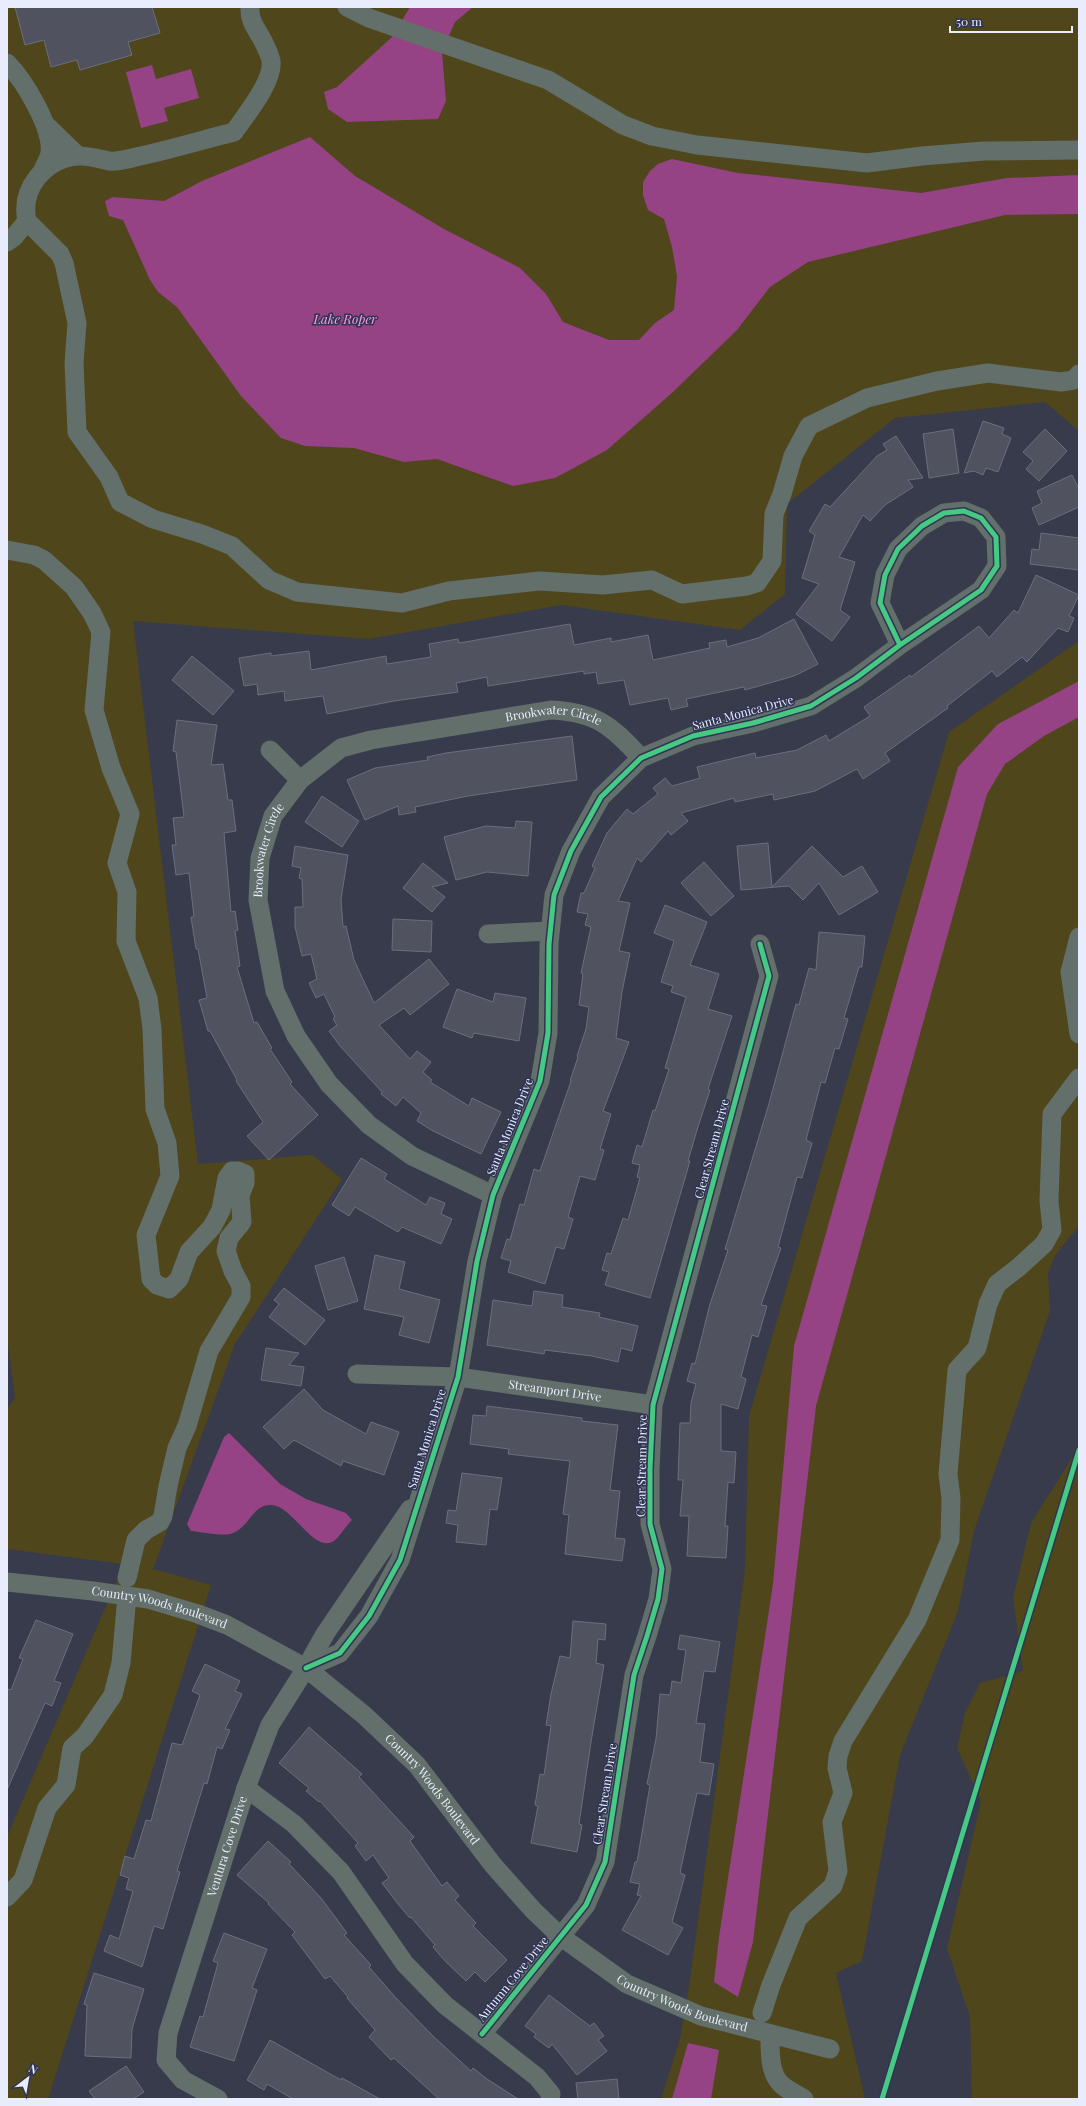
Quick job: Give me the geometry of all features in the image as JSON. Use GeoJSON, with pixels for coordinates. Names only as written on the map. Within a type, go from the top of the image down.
{"type":"FeatureCollection","features":[{"type":"Feature","properties":{"kind":"street"},"geometry":{"type":"LineString","coordinates":[[250,7],[250,15],[254,27],[262,40],[271,62],[269,74],[260,94],[234,132],[136,158],[111,161],[78,156],[69,158],[44,170],[32,183],[26,199],[24,210],[26,221],[60,254],[64,263],[77,323],[74,364],[77,432],[109,477],[120,502],[153,520],[202,534],[232,546],[269,580],[297,592],[402,603],[449,591],[539,581],[603,585],[652,580],[682,594],[747,586],[757,583],[772,561],[774,514],[782,494],[793,456],[809,426],[867,398],[937,381],[988,373],[1061,382],[1074,380],[1079,374]]}},
{"type":"Feature","properties":{"kind":"street"},"geometry":{"type":"LineString","coordinates":[[347,7],[369,18],[385,22],[548,80],[623,125],[652,136],[697,145],[867,163],[922,156],[984,151],[1079,150]]}},
{"type":"Feature","properties":{"kind":"street"},"geometry":{"type":"LineString","coordinates":[[7,63],[19,75],[46,125],[78,156]]}},
{"type":"Feature","properties":{"kind":"street"},"geometry":{"type":"LineString","coordinates":[[44,170],[50,152],[46,125]]}},
{"type":"Feature","properties":{"kind":"street"},"geometry":{"type":"LineString","coordinates":[[7,242],[14,237],[26,221]]}},
{"type":"Feature","properties":{"kind":"street","name":"Santa Monica Drive"},"geometry":{"type":"LineString","coordinates":[[306,1668],[340,1653],[369,1616],[400,1560],[458,1377],[477,1261],[493,1195],[540,1081],[548,1033],[550,931],[554,895],[571,851],[601,798],[642,758],[693,736],[753,723],[811,706],[856,678],[900,645],[981,590],[997,566],[996,537],[981,518],[964,511],[944,513],[922,526],[898,549],[885,575],[880,603],[900,645]]}},
{"type":"Feature","properties":{"kind":"street"},"geometry":{"type":"LineString","coordinates":[[7,550],[34,555],[44,560],[74,587],[92,613],[101,632],[94,710],[111,768],[130,814],[117,864],[127,892],[126,941],[148,998],[152,1029],[155,1109],[166,1143],[170,1176],[146,1235],[151,1279],[157,1285],[169,1289],[179,1279],[189,1252],[212,1226],[221,1210],[228,1178],[232,1171],[238,1171],[245,1174],[246,1178],[240,1195],[242,1222],[229,1238],[226,1251],[233,1271],[242,1286],[241,1297],[209,1350],[187,1426],[177,1448],[163,1516],[160,1522],[146,1530],[136,1540],[127,1587],[121,1663],[112,1695],[85,1736],[72,1748],[66,1785],[47,1808],[23,1880],[7,1897]]}},
{"type":"Feature","properties":{"kind":"street","name":"Brookwater Circle"},"geometry":{"type":"LineString","coordinates":[[493,1195],[412,1156],[368,1125],[329,1084],[296,1036],[275,990],[258,900],[260,858],[273,816],[300,780],[341,748],[371,740],[551,710],[572,711],[598,720],[617,731],[642,758]]}},
{"type":"Feature","properties":{"kind":"street"},"geometry":{"type":"LineString","coordinates":[[270,750],[300,780]]}},
{"type":"Feature","properties":{"kind":"street"},"geometry":{"type":"LineString","coordinates":[[488,934],[550,931]]}},
{"type":"Feature","properties":{"kind":"street"},"geometry":{"type":"LineString","coordinates":[[1079,937],[1070,972],[1079,1034]]}},
{"type":"Feature","properties":{"kind":"street","name":"Clear Stream Drive"},"geometry":{"type":"LineString","coordinates":[[560,1936],[586,1905],[605,1862],[634,1675],[658,1599],[662,1569],[650,1524],[650,1469],[653,1405],[770,976],[760,944]]}},
{"type":"Feature","properties":{"kind":"street"},"geometry":{"type":"LineString","coordinates":[[762,2013],[771,1985],[798,1918],[833,1886],[838,1871],[832,1822],[844,1794],[837,1768],[838,1756],[842,1741],[917,1620],[950,1540],[951,1498],[948,1474],[957,1370],[977,1348],[988,1304],[997,1284],[1019,1267],[1044,1244],[1052,1230],[1049,1201],[1052,1114],[1079,1078]]}},
{"type":"Feature","properties":{"kind":"street","name":"Streamport Drive"},"geometry":{"type":"LineString","coordinates":[[357,1374],[458,1377],[653,1405]]}},
{"type":"Feature","properties":{"kind":"street","name":"Santa Monica Drive"},"geometry":{"type":"LineString","coordinates":[[306,1668],[325,1634],[421,1493]]}},
{"type":"Feature","properties":{"kind":"street","name":"Country Woods Boulevard"},"geometry":{"type":"LineString","coordinates":[[8,1586],[127,1587],[155,1601],[227,1625],[306,1668],[364,1715],[417,1765],[493,1865],[532,1910],[560,1936],[627,1984],[701,2016],[830,2049]]}},
{"type":"Feature","properties":{"kind":"street","name":"Ventura Cove Drive"},"geometry":{"type":"LineString","coordinates":[[218,2099],[183,2080],[166,2060],[168,2033],[246,1788],[270,1725],[306,1668]]}},
{"type":"Feature","properties":{"kind":"street","name":"Autumn Cove Drive"},"geometry":{"type":"LineString","coordinates":[[246,1788],[294,1824],[341,1872],[405,1964],[445,2005],[537,2077],[550,2094],[550,2099]]}},
{"type":"Feature","properties":{"kind":"street","name":"Autumn Cove Drive"},"geometry":{"type":"LineString","coordinates":[[482,2034],[560,1936]]}},
{"type":"Feature","properties":{"kind":"street"},"geometry":{"type":"LineString","coordinates":[[770,2034],[770,2052],[776,2077],[780,2084],[804,2099]]}},
{"type":"Feature","properties":{"kind":"shaded area"},"geometry":{"type":"Polygon","coordinates":[[[7,7],[1079,7],[1079,431],[1045,402],[895,418],[787,504],[785,594],[740,630],[561,605],[369,639],[133,621],[198,1164],[312,1155],[342,1179],[235,1344],[153,1569],[211,1585],[48,2099],[7,2099],[7,1837],[124,1564],[7,1549],[7,1410],[15,1397],[7,1338],[7,7]]]}},
{"type":"Feature","properties":{"kind":"shaded area"},"geometry":{"type":"Polygon","coordinates":[[[1079,641],[1079,1226],[1056,1254],[1048,1272],[1050,1311],[974,1531],[958,1611],[900,1755],[862,1961],[836,1973],[865,2099],[661,2099],[680,2039],[690,1980],[745,1569],[749,1416],[949,732],[1079,641]]]}},
{"type":"Feature","properties":{"kind":"shaded area"},"geometry":{"type":"Polygon","coordinates":[[[1079,1443],[1079,2099],[972,2099],[970,2017],[947,1948],[981,1801],[957,1748],[965,1713],[980,1683],[1023,1671],[1013,1598],[1031,1523],[1077,1450],[1079,1443]]]}},
{"type":"Feature","properties":{"kind":"water"},"geometry":{"type":"Polygon","coordinates":[[[410,7],[473,7],[455,22],[442,52],[446,101],[438,119],[347,122],[328,109],[324,92],[337,87],[391,38],[410,7]]]}},
{"type":"Feature","properties":{"kind":"water"},"geometry":{"type":"Polygon","coordinates":[[[152,65],[156,79],[191,69],[199,98],[164,108],[168,121],[141,128],[126,72],[152,65]]]}},
{"type":"Feature","properties":{"kind":"water","name":"Lake Roper"},"geometry":{"type":"Polygon","coordinates":[[[310,137],[355,176],[444,229],[520,268],[546,294],[563,322],[609,340],[639,340],[655,323],[674,310],[677,276],[672,247],[664,219],[648,210],[643,195],[643,182],[650,171],[658,164],[672,159],[738,173],[921,193],[1007,178],[1079,175],[1079,214],[1005,215],[808,262],[770,287],[737,330],[673,392],[607,450],[555,478],[513,486],[437,459],[404,462],[354,448],[305,446],[281,438],[241,396],[177,307],[158,292],[150,280],[123,220],[109,216],[105,201],[113,197],[164,201],[202,181],[310,137]]]}},
{"type":"Feature","properties":{"kind":"water"},"geometry":{"type":"Polygon","coordinates":[[[1079,681],[1079,717],[1044,736],[1005,764],[987,794],[816,1406],[753,1942],[738,1997],[714,1982],[719,1937],[773,1584],[794,1346],[958,767],[998,724],[1079,681]]]}},
{"type":"Feature","properties":{"kind":"water"},"geometry":{"type":"Polygon","coordinates":[[[229,1433],[280,1484],[306,1499],[346,1513],[352,1520],[334,1541],[326,1543],[318,1541],[287,1512],[279,1507],[271,1505],[259,1509],[243,1526],[233,1533],[219,1534],[191,1531],[187,1524],[224,1437],[229,1433]]]}},
{"type":"Feature","properties":{"kind":"water"},"geometry":{"type":"Polygon","coordinates":[[[688,2043],[719,2050],[711,2099],[672,2099],[688,2043]]]}},
{"type":"Feature","properties":{"kind":"building"},"geometry":{"type":"Polygon","coordinates":[[[15,7],[152,7],[160,33],[128,42],[132,55],[80,70],[77,60],[51,67],[44,40],[25,45],[15,7]]]}},
{"type":"Feature","properties":{"kind":"building"},"geometry":{"type":"Polygon","coordinates":[[[983,421],[1004,428],[1002,434],[1011,438],[998,472],[986,468],[983,475],[974,471],[964,473],[983,421]]]}},
{"type":"Feature","properties":{"kind":"building"},"geometry":{"type":"Polygon","coordinates":[[[953,429],[959,473],[929,478],[923,434],[953,429]]]}},
{"type":"Feature","properties":{"kind":"building"},"geometry":{"type":"Polygon","coordinates":[[[1045,429],[1067,451],[1039,481],[1026,469],[1033,461],[1023,452],[1045,429]]]}},
{"type":"Feature","properties":{"kind":"building"},"geometry":{"type":"Polygon","coordinates":[[[896,436],[923,478],[908,480],[913,487],[885,505],[870,521],[863,515],[839,557],[855,562],[840,610],[850,617],[832,641],[796,614],[819,584],[802,578],[815,535],[809,531],[825,504],[830,507],[877,456],[887,450],[883,444],[896,436]]]}},
{"type":"Feature","properties":{"kind":"building"},"geometry":{"type":"Polygon","coordinates":[[[1072,475],[1079,489],[1079,507],[1039,525],[1032,508],[1042,503],[1037,491],[1072,475]]]}},
{"type":"Feature","properties":{"kind":"building"},"geometry":{"type":"Polygon","coordinates":[[[1041,533],[1079,538],[1079,570],[1030,564],[1032,549],[1039,550],[1041,533]]]}},
{"type":"Feature","properties":{"kind":"building"},"geometry":{"type":"Polygon","coordinates":[[[1036,575],[1079,595],[1069,616],[1074,618],[1068,632],[1058,628],[1027,662],[1022,657],[997,677],[992,671],[947,706],[948,708],[885,753],[890,761],[863,779],[857,769],[815,791],[774,800],[773,794],[735,802],[734,798],[681,813],[688,821],[671,835],[668,831],[641,862],[637,858],[618,901],[630,903],[619,951],[630,953],[622,992],[616,1038],[629,1042],[603,1111],[611,1114],[600,1149],[604,1150],[595,1180],[580,1176],[568,1217],[573,1219],[564,1249],[556,1247],[545,1284],[508,1272],[511,1261],[501,1258],[507,1239],[510,1240],[520,1204],[524,1205],[534,1169],[540,1171],[571,1081],[586,1029],[589,1007],[579,1005],[583,974],[581,973],[591,927],[585,925],[588,914],[577,912],[581,893],[584,893],[595,868],[592,866],[607,833],[627,809],[633,814],[658,794],[653,788],[665,778],[672,786],[700,778],[697,767],[755,753],[756,758],[797,750],[826,735],[829,741],[870,716],[864,707],[910,675],[911,677],[979,626],[989,638],[1014,610],[1018,613],[1036,575]]]}},
{"type":"Feature","properties":{"kind":"building"},"geometry":{"type":"Polygon","coordinates":[[[794,619],[818,664],[794,676],[745,690],[744,687],[686,699],[688,706],[671,710],[668,698],[630,705],[624,680],[598,684],[596,672],[584,674],[584,671],[488,686],[487,677],[456,683],[458,692],[394,701],[327,714],[323,696],[285,701],[284,691],[258,695],[257,684],[244,686],[239,658],[271,653],[271,656],[309,651],[311,670],[386,656],[387,664],[431,657],[429,644],[458,639],[459,643],[570,624],[574,645],[611,638],[611,642],[648,635],[653,660],[710,648],[709,643],[726,640],[727,647],[758,638],[794,619]]]}},
{"type":"Feature","properties":{"kind":"building"},"geometry":{"type":"Polygon","coordinates":[[[192,656],[234,691],[213,715],[172,680],[192,656]]]}},
{"type":"Feature","properties":{"kind":"building"},"geometry":{"type":"Polygon","coordinates":[[[177,720],[217,725],[211,765],[223,764],[228,800],[232,800],[236,831],[224,833],[231,912],[235,911],[238,930],[235,931],[240,966],[237,967],[254,1023],[257,1022],[272,1048],[270,1049],[292,1082],[290,1084],[318,1115],[269,1160],[247,1136],[263,1122],[236,1081],[237,1080],[210,1031],[208,1031],[199,1000],[207,998],[198,949],[196,949],[191,917],[194,917],[189,873],[176,875],[172,845],[176,845],[173,818],[184,817],[176,752],[173,751],[177,720]]]}},
{"type":"Feature","properties":{"kind":"building"},"geometry":{"type":"Polygon","coordinates":[[[572,736],[577,780],[468,796],[415,807],[416,812],[399,815],[398,806],[365,820],[347,780],[375,768],[428,760],[427,757],[446,753],[572,736]]]}},
{"type":"Feature","properties":{"kind":"building"},"geometry":{"type":"Polygon","coordinates":[[[322,796],[359,821],[342,847],[305,822],[322,796]]]}},
{"type":"Feature","properties":{"kind":"building"},"geometry":{"type":"Polygon","coordinates":[[[516,821],[532,822],[528,876],[487,872],[456,880],[444,837],[486,826],[515,828],[516,821]]]}},
{"type":"Feature","properties":{"kind":"building"},"geometry":{"type":"Polygon","coordinates":[[[768,843],[772,887],[812,846],[843,877],[862,866],[878,892],[839,915],[819,883],[803,900],[789,886],[741,890],[737,846],[768,843]]]}},
{"type":"Feature","properties":{"kind":"building"},"geometry":{"type":"Polygon","coordinates":[[[295,846],[348,855],[341,899],[343,927],[346,926],[354,960],[374,1003],[429,959],[449,984],[410,1015],[404,1008],[379,1025],[410,1059],[417,1051],[431,1062],[423,1072],[432,1080],[430,1082],[469,1106],[472,1098],[501,1112],[481,1154],[433,1131],[417,1121],[421,1113],[403,1097],[396,1106],[381,1094],[382,1092],[340,1046],[329,1031],[337,1025],[333,1019],[335,1017],[324,994],[316,998],[309,983],[317,979],[311,954],[302,956],[295,927],[295,907],[303,907],[302,879],[299,878],[301,868],[292,866],[295,846]]]}},
{"type":"Feature","properties":{"kind":"building"},"geometry":{"type":"Polygon","coordinates":[[[704,862],[734,896],[711,916],[681,883],[704,862]]]}},
{"type":"Feature","properties":{"kind":"building"},"geometry":{"type":"Polygon","coordinates":[[[423,863],[448,883],[432,887],[445,897],[432,912],[403,888],[423,863]]]}},
{"type":"Feature","properties":{"kind":"building"},"geometry":{"type":"Polygon","coordinates":[[[665,905],[707,922],[690,965],[719,974],[708,1009],[732,1016],[708,1089],[710,1090],[688,1161],[690,1161],[650,1298],[605,1285],[609,1272],[602,1270],[607,1253],[611,1254],[623,1218],[628,1220],[640,1178],[637,1177],[640,1165],[632,1163],[637,1145],[642,1147],[653,1110],[655,1111],[669,1069],[665,1068],[686,997],[671,992],[673,986],[661,982],[674,941],[654,933],[665,905]]]}},
{"type":"Feature","properties":{"kind":"building"},"geometry":{"type":"Polygon","coordinates":[[[393,919],[432,921],[431,952],[392,950],[393,919]]]}},
{"type":"Feature","properties":{"kind":"building"},"geometry":{"type":"Polygon","coordinates":[[[819,932],[865,936],[862,967],[859,967],[844,1018],[848,1019],[839,1049],[835,1048],[825,1083],[821,1082],[806,1140],[812,1143],[802,1178],[797,1177],[778,1247],[781,1248],[761,1305],[767,1306],[758,1337],[752,1335],[741,1377],[746,1379],[738,1409],[721,1404],[721,1451],[736,1452],[734,1483],[728,1482],[725,1526],[728,1526],[726,1558],[687,1556],[689,1516],[680,1516],[683,1480],[678,1480],[680,1423],[690,1423],[691,1403],[696,1384],[687,1381],[692,1363],[695,1364],[710,1304],[728,1250],[725,1249],[768,1107],[796,1004],[799,1005],[809,968],[816,970],[819,932]]]}},
{"type":"Feature","properties":{"kind":"building"},"geometry":{"type":"Polygon","coordinates":[[[457,989],[493,1002],[495,993],[526,998],[519,1041],[474,1033],[472,1038],[443,1027],[457,989]]]}},
{"type":"Feature","properties":{"kind":"building"},"geometry":{"type":"Polygon","coordinates":[[[361,1158],[387,1174],[384,1179],[426,1205],[430,1197],[445,1203],[441,1214],[452,1219],[441,1244],[402,1227],[398,1232],[355,1207],[349,1216],[332,1205],[361,1158]]]}},
{"type":"Feature","properties":{"kind":"building"},"geometry":{"type":"Polygon","coordinates":[[[375,1255],[405,1262],[399,1289],[440,1300],[429,1343],[399,1335],[404,1317],[364,1309],[375,1255]]]}},
{"type":"Feature","properties":{"kind":"building"},"geometry":{"type":"Polygon","coordinates":[[[344,1257],[358,1301],[328,1310],[315,1266],[344,1257]]]}},
{"type":"Feature","properties":{"kind":"building"},"geometry":{"type":"Polygon","coordinates":[[[284,1288],[325,1320],[305,1345],[269,1317],[279,1304],[274,1300],[284,1288]]]}},
{"type":"Feature","properties":{"kind":"building"},"geometry":{"type":"Polygon","coordinates":[[[534,1291],[563,1295],[562,1307],[600,1313],[599,1317],[638,1326],[632,1351],[621,1348],[618,1362],[592,1356],[545,1350],[544,1354],[487,1345],[493,1300],[532,1306],[534,1291]]]}},
{"type":"Feature","properties":{"kind":"building"},"geometry":{"type":"Polygon","coordinates":[[[266,1348],[299,1353],[289,1365],[304,1367],[301,1386],[261,1380],[266,1348]]]}},
{"type":"Feature","properties":{"kind":"building"},"geometry":{"type":"Polygon","coordinates":[[[304,1389],[323,1410],[366,1434],[371,1422],[399,1432],[384,1475],[343,1461],[341,1466],[294,1440],[284,1449],[263,1427],[304,1389]]]}},
{"type":"Feature","properties":{"kind":"building"},"geometry":{"type":"Polygon","coordinates":[[[487,1406],[582,1418],[582,1421],[618,1425],[610,1490],[620,1491],[615,1538],[625,1539],[622,1561],[565,1554],[569,1515],[563,1514],[570,1461],[508,1454],[509,1449],[470,1444],[473,1415],[486,1416],[487,1406]]]}},
{"type":"Feature","properties":{"kind":"building"},"geometry":{"type":"Polygon","coordinates":[[[462,1473],[502,1478],[497,1510],[490,1509],[486,1545],[456,1542],[458,1525],[446,1523],[448,1510],[456,1511],[462,1473]]]}},
{"type":"Feature","properties":{"kind":"building"},"geometry":{"type":"Polygon","coordinates":[[[36,1620],[73,1634],[54,1681],[61,1683],[52,1706],[45,1703],[7,1790],[7,1689],[11,1690],[23,1659],[19,1658],[36,1620]]]}},
{"type":"Feature","properties":{"kind":"building"},"geometry":{"type":"Polygon","coordinates":[[[573,1621],[606,1624],[605,1640],[598,1639],[596,1663],[604,1665],[579,1824],[582,1825],[577,1852],[531,1843],[538,1806],[535,1805],[540,1774],[544,1775],[551,1726],[546,1725],[551,1694],[560,1656],[570,1658],[573,1621]]]}},
{"type":"Feature","properties":{"kind":"building"},"geometry":{"type":"Polygon","coordinates":[[[680,1635],[720,1642],[715,1672],[704,1671],[696,1723],[705,1724],[700,1762],[714,1764],[709,1795],[697,1793],[680,1873],[685,1875],[672,1922],[683,1928],[668,1955],[622,1930],[641,1896],[637,1895],[640,1884],[630,1882],[635,1862],[637,1862],[650,1785],[647,1784],[656,1739],[660,1694],[670,1695],[672,1681],[681,1683],[686,1650],[678,1649],[680,1635]]]}},
{"type":"Feature","properties":{"kind":"building"},"geometry":{"type":"Polygon","coordinates":[[[205,1664],[240,1681],[235,1691],[242,1694],[225,1729],[230,1730],[222,1749],[217,1747],[207,1784],[204,1783],[177,1871],[180,1872],[163,1929],[154,1926],[142,1967],[104,1951],[110,1935],[119,1939],[133,1891],[126,1889],[129,1878],[120,1875],[125,1856],[134,1859],[146,1820],[151,1821],[172,1743],[182,1745],[200,1695],[192,1691],[205,1664]]]}},
{"type":"Feature","properties":{"kind":"building"},"geometry":{"type":"Polygon","coordinates":[[[309,1727],[362,1774],[359,1777],[414,1837],[410,1841],[442,1886],[447,1882],[459,1896],[455,1900],[476,1923],[473,1926],[507,1960],[485,1982],[475,1972],[466,1981],[445,1961],[433,1947],[435,1945],[398,1904],[382,1883],[389,1878],[373,1855],[366,1861],[355,1846],[358,1843],[320,1801],[319,1802],[306,1791],[309,1788],[279,1763],[309,1727]]]}},
{"type":"Feature","properties":{"kind":"building"},"geometry":{"type":"Polygon","coordinates":[[[268,1841],[291,1862],[289,1864],[321,1898],[347,1933],[344,1935],[371,1965],[369,1967],[396,1998],[433,2036],[471,2071],[473,2068],[518,2099],[439,2099],[394,2058],[391,2060],[369,2037],[375,2030],[330,1976],[325,1979],[292,1935],[295,1932],[268,1904],[269,1903],[237,1875],[268,1841]]]}},
{"type":"Feature","properties":{"kind":"building"},"geometry":{"type":"Polygon","coordinates":[[[224,1933],[267,1949],[252,1988],[257,1990],[234,2061],[190,2047],[200,2016],[203,2017],[218,1963],[213,1961],[224,1933]]]}},
{"type":"Feature","properties":{"kind":"building"},"geometry":{"type":"Polygon","coordinates":[[[94,1973],[144,1989],[132,2029],[131,2058],[85,2056],[87,2005],[84,2004],[94,1973]]]}},
{"type":"Feature","properties":{"kind":"building"},"geometry":{"type":"Polygon","coordinates":[[[549,1995],[590,2026],[594,2023],[604,2036],[598,2040],[607,2051],[577,2075],[552,2044],[549,2048],[534,2037],[536,2034],[525,2026],[549,1995]]]}},
{"type":"Feature","properties":{"kind":"building"},"geometry":{"type":"Polygon","coordinates":[[[270,2040],[341,2080],[342,2078],[380,2099],[293,2099],[267,2084],[264,2090],[247,2080],[270,2040]]]}},
{"type":"Feature","properties":{"kind":"building"},"geometry":{"type":"Polygon","coordinates":[[[126,2066],[144,2092],[133,2099],[95,2099],[89,2091],[126,2066]]]}},
{"type":"Feature","properties":{"kind":"building"},"geometry":{"type":"Polygon","coordinates":[[[617,2079],[619,2099],[578,2099],[576,2083],[617,2079]]]}},
{"type":"Feature","properties":{"kind":"cycle path"},"geometry":{"type":"LineString","coordinates":[[306,1668],[340,1653],[369,1616],[400,1560],[458,1377],[477,1261],[493,1195],[540,1081],[548,1033],[549,944],[554,895],[571,851],[601,797],[641,758],[693,736],[753,723],[811,706],[856,678],[900,645],[981,590],[997,566],[996,537],[981,518],[964,511],[944,513],[922,526],[898,549],[885,575],[880,603],[900,645]]}},
{"type":"Feature","properties":{"kind":"cycle path"},"geometry":{"type":"LineString","coordinates":[[482,2034],[586,1905],[605,1862],[634,1675],[658,1599],[662,1569],[650,1524],[650,1469],[653,1405],[769,976],[760,944]]}},
{"type":"Feature","properties":{"kind":"cycle path"},"geometry":{"type":"LineString","coordinates":[[882,2099],[1079,1450]]}}]}
